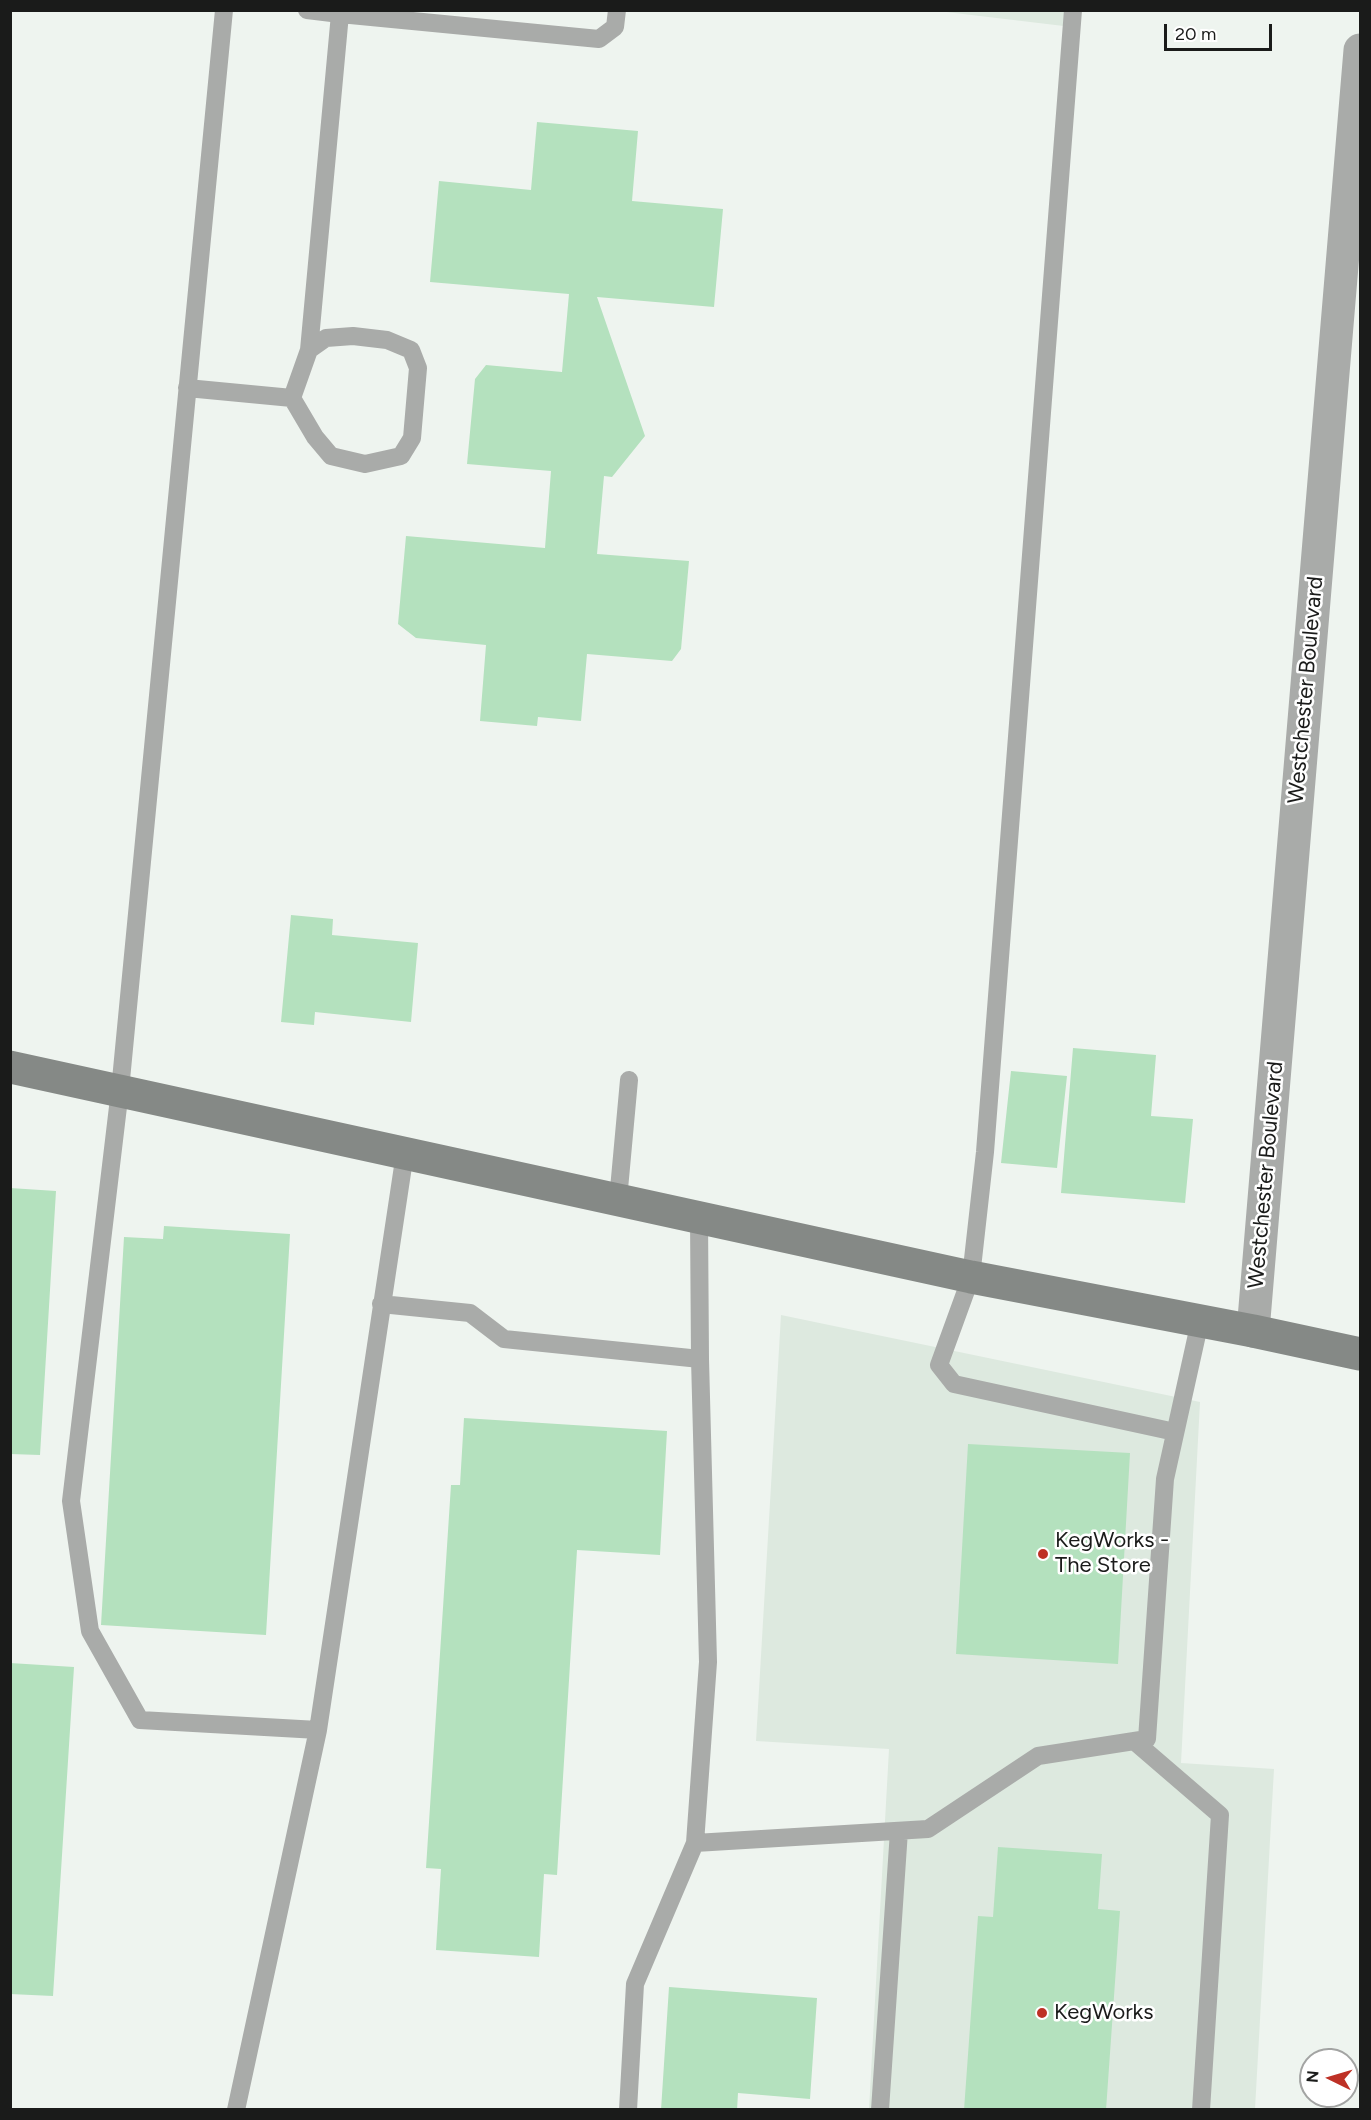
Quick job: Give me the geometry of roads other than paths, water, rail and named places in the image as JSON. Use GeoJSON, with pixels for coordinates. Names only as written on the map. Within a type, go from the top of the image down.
{"type":"FeatureCollection","features":[{"type":"Feature","properties":{"kind":"main road"},"geometry":{"type":"LineString","coordinates":[[10,1067],[971,1277],[1360,1354]]}},
{"type":"Feature","properties":{"kind":"street","name":"Westchester Boulevard"},"geometry":{"type":"LineString","coordinates":[[1253,1331],[1360,50]]}},
{"type":"Feature","properties":{"kind":"lane"},"geometry":{"type":"LineString","coordinates":[[224,10],[120,1090],[71,1501],[90,1631],[140,1720],[318,1730]]}},
{"type":"Feature","properties":{"kind":"lane"},"geometry":{"type":"LineString","coordinates":[[307,10],[599,39],[615,27],[616,10]]}},
{"type":"Feature","properties":{"kind":"lane"},"geometry":{"type":"LineString","coordinates":[[1073,10],[987,1128],[971,1277],[939,1365],[954,1384],[1175,1432]]}},
{"type":"Feature","properties":{"kind":"lane"},"geometry":{"type":"LineString","coordinates":[[292,398],[309,350],[340,14]]}},
{"type":"Feature","properties":{"kind":"lane"},"geometry":{"type":"LineString","coordinates":[[292,398],[315,437],[331,456],[365,464],[401,456],[412,438],[418,368],[411,350],[387,340],[353,336],[326,338],[309,350]]}},
{"type":"Feature","properties":{"kind":"lane"},"geometry":{"type":"LineString","coordinates":[[187,388],[292,398]]}},
{"type":"Feature","properties":{"kind":"lane"},"geometry":{"type":"LineString","coordinates":[[618,1200],[629,1080]]}},
{"type":"Feature","properties":{"kind":"lane"},"geometry":{"type":"LineString","coordinates":[[236,2109],[318,1730],[405,1153]]}},
{"type":"Feature","properties":{"kind":"lane"},"geometry":{"type":"LineString","coordinates":[[628,2109],[635,1984],[695,1843],[708,1662],[700,1359],[699,1217]]}},
{"type":"Feature","properties":{"kind":"lane"},"geometry":{"type":"LineString","coordinates":[[381,1304],[470,1313],[504,1339],[700,1359]]}},
{"type":"Feature","properties":{"kind":"lane"},"geometry":{"type":"LineString","coordinates":[[695,1843],[928,1829],[1038,1756],[1147,1738],[1165,1479],[1200,1321]]}},
{"type":"Feature","properties":{"kind":"lane"},"geometry":{"type":"LineString","coordinates":[[1134,1741],[1220,1815],[1201,2109]]}},
{"type":"Feature","properties":{"kind":"lane"},"geometry":{"type":"LineString","coordinates":[[880,2109],[899,1831]]}},
{"type":"Feature","properties":{"kind":"place","name":"KegWorks - The Store"},"geometry":{"type":"Point","coordinates":[1043,1554]}},
{"type":"Feature","properties":{"kind":"place","name":"KegWorks"},"geometry":{"type":"Point","coordinates":[1042,2013]}}]}
